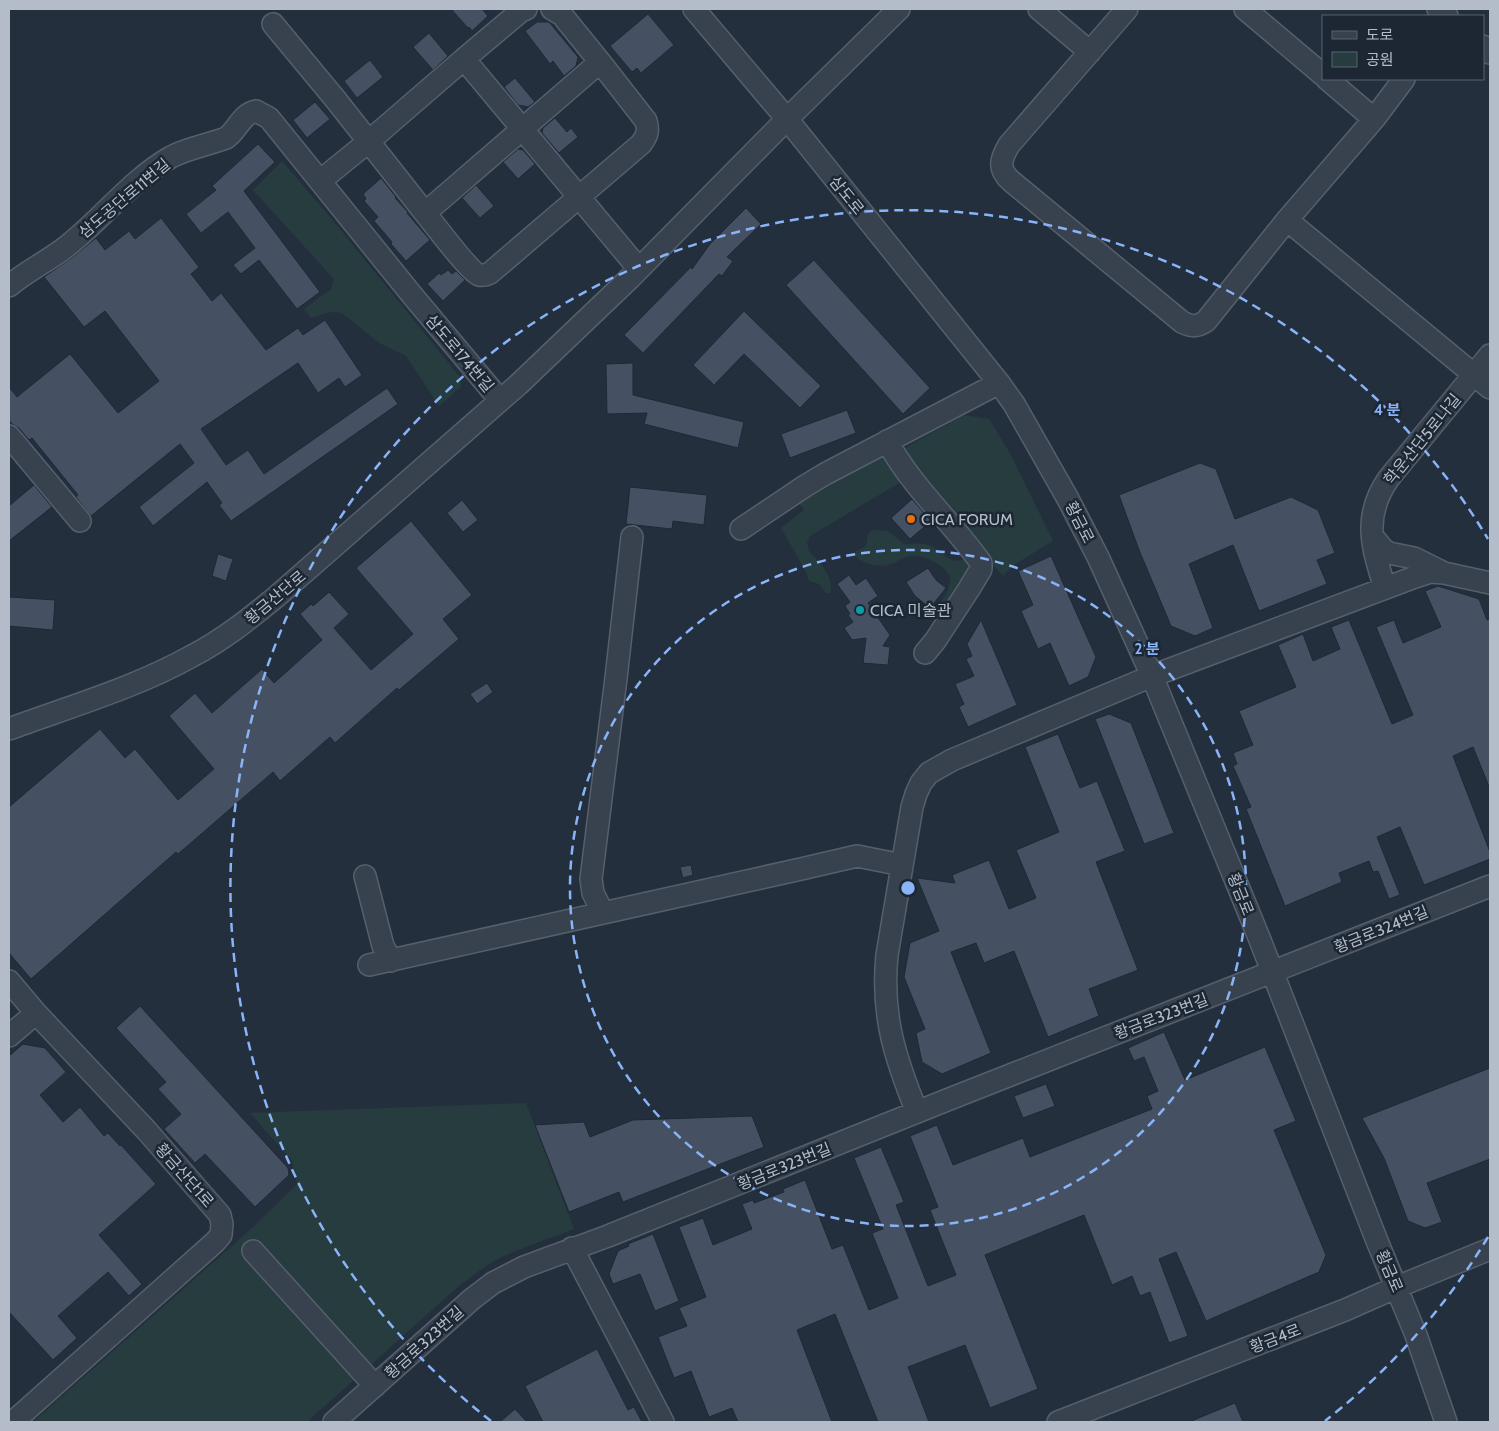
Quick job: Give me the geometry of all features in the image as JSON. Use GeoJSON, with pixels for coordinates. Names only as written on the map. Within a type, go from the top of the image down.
{"type":"FeatureCollection","features":[{"type":"Feature","properties":{"kind":"street"},"geometry":{"type":"LineString","coordinates":[[320,181],[521,11],[526,9]]}},
{"type":"Feature","properties":{"kind":"street"},"geometry":{"type":"LineString","coordinates":[[274,24],[474,272],[484,276],[490,274],[641,144],[648,133],[646,121],[562,15],[552,9]]}},
{"type":"Feature","properties":{"kind":"street"},"geometry":{"type":"LineString","coordinates":[[684,9],[708,27]]}},
{"type":"Feature","properties":{"kind":"street","name":"삼도로"},"geometry":{"type":"LineString","coordinates":[[694,9],[787,119],[999,383]]}},
{"type":"Feature","properties":{"kind":"street","name":"삼도로174번길"},"geometry":{"type":"LineString","coordinates":[[268,118],[500,400],[639,269],[899,9]]}},
{"type":"Feature","properties":{"kind":"street"},"geometry":{"type":"LineString","coordinates":[[1039,9],[1090,52]]}},
{"type":"Feature","properties":{"kind":"street"},"geometry":{"type":"LineString","coordinates":[[1127,9],[1009,146],[1004,154],[1001,167],[1004,174],[1011,181],[1182,322],[1191,326],[1199,326],[1206,321],[1287,220],[1374,119],[1403,80]]}},
{"type":"Feature","properties":{"kind":"street"},"geometry":{"type":"LineString","coordinates":[[1245,9],[1322,74]]}},
{"type":"Feature","properties":{"kind":"street"},"geometry":{"type":"LineString","coordinates":[[464,59],[639,269]]}},
{"type":"Feature","properties":{"kind":"street"},"geometry":{"type":"LineString","coordinates":[[425,213],[600,62]]}},
{"type":"Feature","properties":{"kind":"street"},"geometry":{"type":"LineString","coordinates":[[1328,80],[1374,119]]}},
{"type":"Feature","properties":{"kind":"street","name":"삼도공단로11번길"},"geometry":{"type":"LineString","coordinates":[[9,286],[66,247],[160,164],[190,149],[226,138],[231,135],[242,120],[251,112],[256,111],[268,118]]}},
{"type":"Feature","properties":{"kind":"street"},"geometry":{"type":"LineString","coordinates":[[1287,220],[1482,382]]}},
{"type":"Feature","properties":{"kind":"street","name":"학운산단5로나길"},"geometry":{"type":"LineString","coordinates":[[1385,588],[1374,547],[1371,521],[1380,490],[1389,478],[1482,382],[1490,355]]}},
{"type":"Feature","properties":{"kind":"street"},"geometry":{"type":"LineString","coordinates":[[741,529],[805,486],[999,383]]}},
{"type":"Feature","properties":{"kind":"street","name":"황금로"},"geometry":{"type":"LineString","coordinates":[[999,383],[1014,404],[1098,557],[1152,676],[1273,973],[1377,1241],[1416,1335],[1446,1422]]}},
{"type":"Feature","properties":{"kind":"street","name":"황금산단로"},"geometry":{"type":"LineString","coordinates":[[9,729],[153,676],[193,656],[238,628],[276,598],[380,508],[500,400]]}},
{"type":"Feature","properties":{"kind":"street"},"geometry":{"type":"LineString","coordinates":[[9,436],[80,521]]}},
{"type":"Feature","properties":{"kind":"street"},"geometry":{"type":"LineString","coordinates":[[887,441],[904,470],[981,563],[981,569],[969,589],[935,641],[924,653]]}},
{"type":"Feature","properties":{"kind":"street"},"geometry":{"type":"LineString","coordinates":[[603,913],[593,893],[591,879],[632,537]]}},
{"type":"Feature","properties":{"kind":"street"},"geometry":{"type":"LineString","coordinates":[[1358,598],[1374,547],[1389,553],[1414,558],[1444,573]]}},
{"type":"Feature","properties":{"kind":"street"},"geometry":{"type":"LineString","coordinates":[[917,1112],[894,1047],[888,1020],[885,988],[887,955],[916,794],[921,783],[929,773],[952,760],[1152,676],[1430,572],[1444,573],[1490,583]]}},
{"type":"Feature","properties":{"kind":"street"},"geometry":{"type":"LineString","coordinates":[[370,965],[850,857],[865,857],[902,865]]}},
{"type":"Feature","properties":{"kind":"street"},"geometry":{"type":"LineString","coordinates":[[365,876],[383,946],[391,961]]}},
{"type":"Feature","properties":{"kind":"street","name":"황금로324번길"},"geometry":{"type":"LineString","coordinates":[[1273,973],[1490,886]]}},
{"type":"Feature","properties":{"kind":"street","name":"황금로323번길"},"geometry":{"type":"LineString","coordinates":[[334,1422],[453,1315],[493,1283],[524,1267],[608,1236],[917,1112],[1273,973]]}},
{"type":"Feature","properties":{"kind":"street","name":"황금산단1로"},"geometry":{"type":"LineString","coordinates":[[9,981],[36,1013],[192,1182],[220,1215],[222,1224],[221,1235],[215,1242],[13,1422]]}},
{"type":"Feature","properties":{"kind":"street"},"geometry":{"type":"LineString","coordinates":[[9,1036],[36,1013]]}},
{"type":"Feature","properties":{"kind":"street"},"geometry":{"type":"LineString","coordinates":[[572,1248],[664,1422]]}},
{"type":"Feature","properties":{"kind":"street","name":"황금4로"},"geometry":{"type":"LineString","coordinates":[[1058,1422],[1345,1310],[1490,1249]]}},
{"type":"Feature","properties":{"kind":"street"},"geometry":{"type":"LineString","coordinates":[[253,1251],[375,1386]]}},
{"type":"Feature","properties":{"kind":"green space"},"geometry":{"type":"Polygon","coordinates":[[[282,161],[331,218],[460,377],[461,387],[439,406],[406,356],[379,343],[341,313],[327,313],[311,318],[304,309],[331,289],[334,280],[253,190],[282,161]]]}},
{"type":"Feature","properties":{"kind":"green space"},"geometry":{"type":"Polygon","coordinates":[[[964,415],[989,419],[1010,453],[1053,541],[1015,564],[1003,576],[946,513],[903,449],[964,415]]]}},
{"type":"Feature","properties":{"kind":"green space"},"geometry":{"type":"Polygon","coordinates":[[[883,453],[901,482],[810,536],[807,543],[809,551],[828,575],[831,587],[830,593],[826,593],[819,584],[809,581],[806,572],[781,528],[804,510],[798,502],[883,453]]]}},
{"type":"Feature","properties":{"kind":"green space"},"geometry":{"type":"Polygon","coordinates":[[[873,530],[888,531],[904,544],[922,543],[931,546],[955,561],[968,557],[974,564],[946,614],[936,609],[950,583],[948,572],[942,567],[918,556],[903,558],[884,566],[865,563],[857,558],[855,552],[866,546],[868,534],[873,530]]]}},
{"type":"Feature","properties":{"kind":"green space"},"geometry":{"type":"Polygon","coordinates":[[[526,1103],[574,1229],[496,1260],[482,1269],[460,1285],[307,1422],[33,1422],[251,1229],[297,1184],[292,1161],[250,1113],[526,1103]]]}},
{"type":"Feature","properties":{"kind":"building"},"geometry":{"type":"Polygon","coordinates":[[[451,9],[482,9],[488,16],[472,31],[451,9]]]}},
{"type":"Feature","properties":{"kind":"building"},"geometry":{"type":"Polygon","coordinates":[[[648,14],[674,45],[641,73],[637,68],[632,72],[610,46],[648,14]]]}},
{"type":"Feature","properties":{"kind":"building"},"geometry":{"type":"Polygon","coordinates":[[[537,22],[549,22],[578,57],[576,66],[564,76],[553,61],[550,64],[525,31],[537,22]]]}},
{"type":"Feature","properties":{"kind":"building"},"geometry":{"type":"Polygon","coordinates":[[[429,33],[448,56],[433,70],[413,47],[429,33]]]}},
{"type":"Feature","properties":{"kind":"building"},"geometry":{"type":"Polygon","coordinates":[[[370,60],[383,77],[357,98],[344,81],[370,60]]]}},
{"type":"Feature","properties":{"kind":"building"},"geometry":{"type":"Polygon","coordinates":[[[515,78],[535,102],[528,107],[518,105],[504,87],[515,78]]]}},
{"type":"Feature","properties":{"kind":"building"},"geometry":{"type":"Polygon","coordinates":[[[315,102],[330,119],[307,138],[293,120],[315,102]]]}},
{"type":"Feature","properties":{"kind":"building"},"geometry":{"type":"Polygon","coordinates":[[[555,118],[567,132],[571,128],[578,137],[559,153],[542,133],[543,128],[555,118]]]}},
{"type":"Feature","properties":{"kind":"building"},"geometry":{"type":"Polygon","coordinates":[[[258,144],[275,162],[244,191],[320,292],[297,309],[259,260],[241,274],[233,265],[255,248],[228,212],[201,233],[186,214],[216,190],[212,186],[258,144]]]}},
{"type":"Feature","properties":{"kind":"building"},"geometry":{"type":"Polygon","coordinates":[[[518,149],[523,150],[535,164],[518,179],[503,162],[518,149]]]}},
{"type":"Feature","properties":{"kind":"building"},"geometry":{"type":"Polygon","coordinates":[[[381,178],[430,240],[406,261],[374,221],[378,217],[364,201],[366,199],[363,194],[381,178]]]}},
{"type":"Feature","properties":{"kind":"building"},"geometry":{"type":"Polygon","coordinates":[[[476,185],[494,206],[480,218],[462,198],[476,185]]]}},
{"type":"Feature","properties":{"kind":"building"},"geometry":{"type":"Polygon","coordinates":[[[746,208],[761,224],[727,257],[733,261],[722,276],[719,274],[643,353],[624,335],[691,267],[692,269],[710,244],[746,208]]]}},
{"type":"Feature","properties":{"kind":"building"},"geometry":{"type":"Polygon","coordinates":[[[161,218],[199,267],[191,274],[212,301],[221,293],[266,350],[298,328],[303,335],[325,320],[362,375],[345,387],[339,378],[318,393],[298,363],[201,429],[226,465],[248,450],[264,474],[387,388],[398,404],[231,521],[219,505],[222,503],[207,482],[153,526],[139,507],[194,463],[180,444],[91,516],[76,497],[78,495],[32,438],[29,440],[9,420],[9,387],[17,397],[70,354],[118,413],[159,381],[105,311],[84,327],[44,277],[96,238],[105,250],[129,231],[135,239],[161,218]]]}},
{"type":"Feature","properties":{"kind":"building"},"geometry":{"type":"Polygon","coordinates":[[[814,260],[930,388],[903,414],[786,285],[814,260]]]}},
{"type":"Feature","properties":{"kind":"building"},"geometry":{"type":"Polygon","coordinates":[[[448,270],[452,274],[456,271],[465,280],[443,301],[427,284],[439,273],[441,275],[448,270]]]}},
{"type":"Feature","properties":{"kind":"building"},"geometry":{"type":"Polygon","coordinates":[[[744,311],[821,386],[800,408],[744,354],[714,385],[693,365],[744,311]]]}},
{"type":"Feature","properties":{"kind":"building"},"geometry":{"type":"Polygon","coordinates":[[[633,363],[633,395],[744,422],[738,448],[644,424],[647,413],[607,414],[606,364],[633,363]]]}},
{"type":"Feature","properties":{"kind":"building"},"geometry":{"type":"Polygon","coordinates":[[[847,410],[856,433],[790,458],[781,434],[847,410]]]}},
{"type":"Feature","properties":{"kind":"building"},"geometry":{"type":"Polygon","coordinates":[[[1200,463],[1216,469],[1235,519],[1291,497],[1318,510],[1335,553],[1317,560],[1327,584],[1259,611],[1233,545],[1189,564],[1213,628],[1195,636],[1171,626],[1139,550],[1119,495],[1200,463]]]}},
{"type":"Feature","properties":{"kind":"building"},"geometry":{"type":"Polygon","coordinates":[[[34,485],[52,507],[9,541],[9,506],[34,485]]]}},
{"type":"Feature","properties":{"kind":"building"},"geometry":{"type":"Polygon","coordinates":[[[630,487],[707,495],[704,525],[673,521],[672,529],[626,524],[630,487]]]}},
{"type":"Feature","properties":{"kind":"building","name":"CICA FORUM"},"geometry":{"type":"Polygon","coordinates":[[[912,499],[931,521],[910,539],[891,518],[912,499]]]}},
{"type":"Feature","properties":{"kind":"building"},"geometry":{"type":"Polygon","coordinates":[[[462,500],[478,520],[463,532],[447,513],[462,500]]]}},
{"type":"Feature","properties":{"kind":"building"},"geometry":{"type":"Polygon","coordinates":[[[411,521],[472,595],[443,619],[459,639],[399,690],[397,688],[335,743],[330,737],[280,781],[273,772],[178,854],[176,852],[31,979],[9,953],[9,807],[100,729],[125,758],[135,749],[178,800],[214,769],[169,716],[195,693],[212,713],[262,669],[274,683],[322,640],[300,614],[329,592],[349,614],[334,628],[371,670],[413,634],[356,568],[411,521]]]}},
{"type":"Feature","properties":{"kind":"building"},"geometry":{"type":"Polygon","coordinates":[[[218,554],[233,559],[226,581],[212,576],[218,554]]]}},
{"type":"Feature","properties":{"kind":"building"},"geometry":{"type":"Polygon","coordinates":[[[1051,556],[1096,657],[1088,677],[1069,686],[1050,643],[1038,649],[1021,611],[1033,605],[1018,571],[1051,556]]]}},
{"type":"Feature","properties":{"kind":"building"},"geometry":{"type":"Polygon","coordinates":[[[928,568],[936,580],[946,588],[930,608],[915,596],[906,582],[928,568]]]}},
{"type":"Feature","properties":{"kind":"building","name":"CICA 미술관"},"geometry":{"type":"Polygon","coordinates":[[[849,575],[856,585],[866,578],[878,596],[868,603],[890,635],[883,646],[890,647],[888,665],[863,663],[866,638],[852,640],[844,628],[853,622],[845,606],[850,602],[837,584],[849,575]]]}},
{"type":"Feature","properties":{"kind":"building"},"geometry":{"type":"Polygon","coordinates":[[[1438,586],[1479,599],[1487,620],[1490,619],[1490,789],[1473,747],[1453,756],[1490,852],[1490,859],[1424,885],[1400,827],[1377,837],[1400,895],[1389,899],[1378,871],[1373,872],[1369,861],[1339,873],[1342,882],[1285,906],[1246,809],[1251,807],[1233,766],[1237,764],[1233,753],[1253,745],[1239,711],[1296,687],[1278,645],[1303,634],[1313,661],[1340,649],[1331,627],[1349,620],[1392,724],[1413,715],[1376,627],[1394,620],[1403,643],[1441,627],[1425,591],[1438,586]]]}},
{"type":"Feature","properties":{"kind":"building"},"geometry":{"type":"Polygon","coordinates":[[[9,597],[55,600],[53,630],[9,626],[9,597]]]}},
{"type":"Feature","properties":{"kind":"building"},"geometry":{"type":"Polygon","coordinates":[[[981,620],[1017,705],[968,727],[959,707],[964,704],[955,684],[974,676],[966,659],[972,656],[967,644],[981,620]]]}},
{"type":"Feature","properties":{"kind":"building"},"geometry":{"type":"Polygon","coordinates":[[[487,683],[493,692],[477,704],[470,694],[487,683]]]}},
{"type":"Feature","properties":{"kind":"building"},"geometry":{"type":"Polygon","coordinates":[[[1109,714],[1131,723],[1174,833],[1144,844],[1095,719],[1109,714]]]}},
{"type":"Feature","properties":{"kind":"building"},"geometry":{"type":"Polygon","coordinates":[[[1058,734],[1080,788],[1097,781],[1125,851],[1096,862],[1138,970],[1089,989],[1099,1016],[1048,1037],[1014,951],[984,963],[976,943],[951,952],[991,1053],[942,1074],[922,1062],[916,1033],[925,1029],[904,977],[910,943],[939,931],[917,878],[955,883],[952,875],[989,860],[1009,909],[1036,898],[1016,850],[1059,832],[1025,747],[1058,734]]]}},
{"type":"Feature","properties":{"kind":"building"},"geometry":{"type":"Polygon","coordinates":[[[691,865],[693,875],[683,878],[680,867],[691,865]]]}},
{"type":"Feature","properties":{"kind":"building"},"geometry":{"type":"Polygon","coordinates":[[[140,1006],[288,1168],[289,1175],[255,1207],[205,1154],[195,1163],[164,1129],[181,1114],[158,1089],[166,1082],[116,1028],[140,1006]]]}},
{"type":"Feature","properties":{"kind":"building"},"geometry":{"type":"Polygon","coordinates":[[[1164,1032],[1185,1080],[1265,1047],[1296,1121],[1274,1130],[1326,1255],[1319,1272],[1206,1321],[1176,1252],[1159,1259],[1188,1336],[1169,1343],[1150,1292],[1140,1296],[1132,1276],[1112,1285],[1084,1215],[985,1255],[1038,1389],[990,1408],[965,1345],[908,1367],[929,1422],[878,1422],[835,1314],[797,1330],[832,1422],[738,1422],[732,1408],[709,1417],[691,1371],[674,1378],[658,1337],[687,1326],[679,1308],[706,1297],[679,1227],[703,1218],[713,1245],[752,1229],[742,1204],[753,1200],[754,1203],[784,1192],[783,1189],[805,1180],[832,1249],[843,1245],[869,1310],[898,1298],[872,1233],[883,1229],[854,1158],[881,1147],[904,1202],[896,1205],[928,1286],[956,1275],[930,1210],[938,1207],[910,1136],[937,1125],[953,1165],[1023,1138],[1030,1157],[1152,1109],[1147,1096],[1158,1091],[1144,1057],[1134,1061],[1128,1048],[1164,1032]]]}},
{"type":"Feature","properties":{"kind":"building"},"geometry":{"type":"Polygon","coordinates":[[[23,1044],[45,1048],[66,1072],[40,1095],[63,1122],[80,1107],[104,1136],[108,1133],[121,1145],[156,1184],[99,1235],[142,1284],[129,1296],[108,1272],[58,1316],[77,1338],[53,1360],[9,1312],[9,1056],[23,1044]]]}},
{"type":"Feature","properties":{"kind":"building"},"geometry":{"type":"Polygon","coordinates":[[[1490,1068],[1490,1159],[1427,1183],[1442,1222],[1425,1228],[1408,1221],[1384,1158],[1362,1118],[1490,1068]]]}},
{"type":"Feature","properties":{"kind":"building"},"geometry":{"type":"Polygon","coordinates":[[[1046,1084],[1055,1106],[1023,1118],[1014,1096],[1046,1084]]]}},
{"type":"Feature","properties":{"kind":"building"},"geometry":{"type":"Polygon","coordinates":[[[752,1116],[764,1147],[623,1202],[619,1192],[569,1212],[535,1125],[584,1122],[590,1137],[633,1120],[752,1116]]]}},
{"type":"Feature","properties":{"kind":"building"},"geometry":{"type":"Polygon","coordinates":[[[653,1234],[679,1301],[655,1311],[640,1274],[613,1284],[609,1274],[618,1251],[629,1246],[628,1244],[653,1234]]]}},
{"type":"Feature","properties":{"kind":"building"},"geometry":{"type":"Polygon","coordinates":[[[597,1349],[628,1410],[634,1407],[642,1422],[543,1422],[525,1386],[597,1349]]]}},
{"type":"Feature","properties":{"kind":"building"},"geometry":{"type":"Polygon","coordinates":[[[1235,1403],[1243,1422],[1189,1422],[1235,1403]]]}},
{"type":"Feature","properties":{"kind":"building"},"geometry":{"type":"Polygon","coordinates":[[[515,1409],[527,1422],[500,1422],[515,1409]]]}},
{"type":"Feature","properties":{"kind":"place","name":"CICA FORUM"},"geometry":{"type":"Point","coordinates":[911,519]}},
{"type":"Feature","properties":{"kind":"place","name":"CICA 미술관"},"geometry":{"type":"Point","coordinates":[860,610]}}]}
